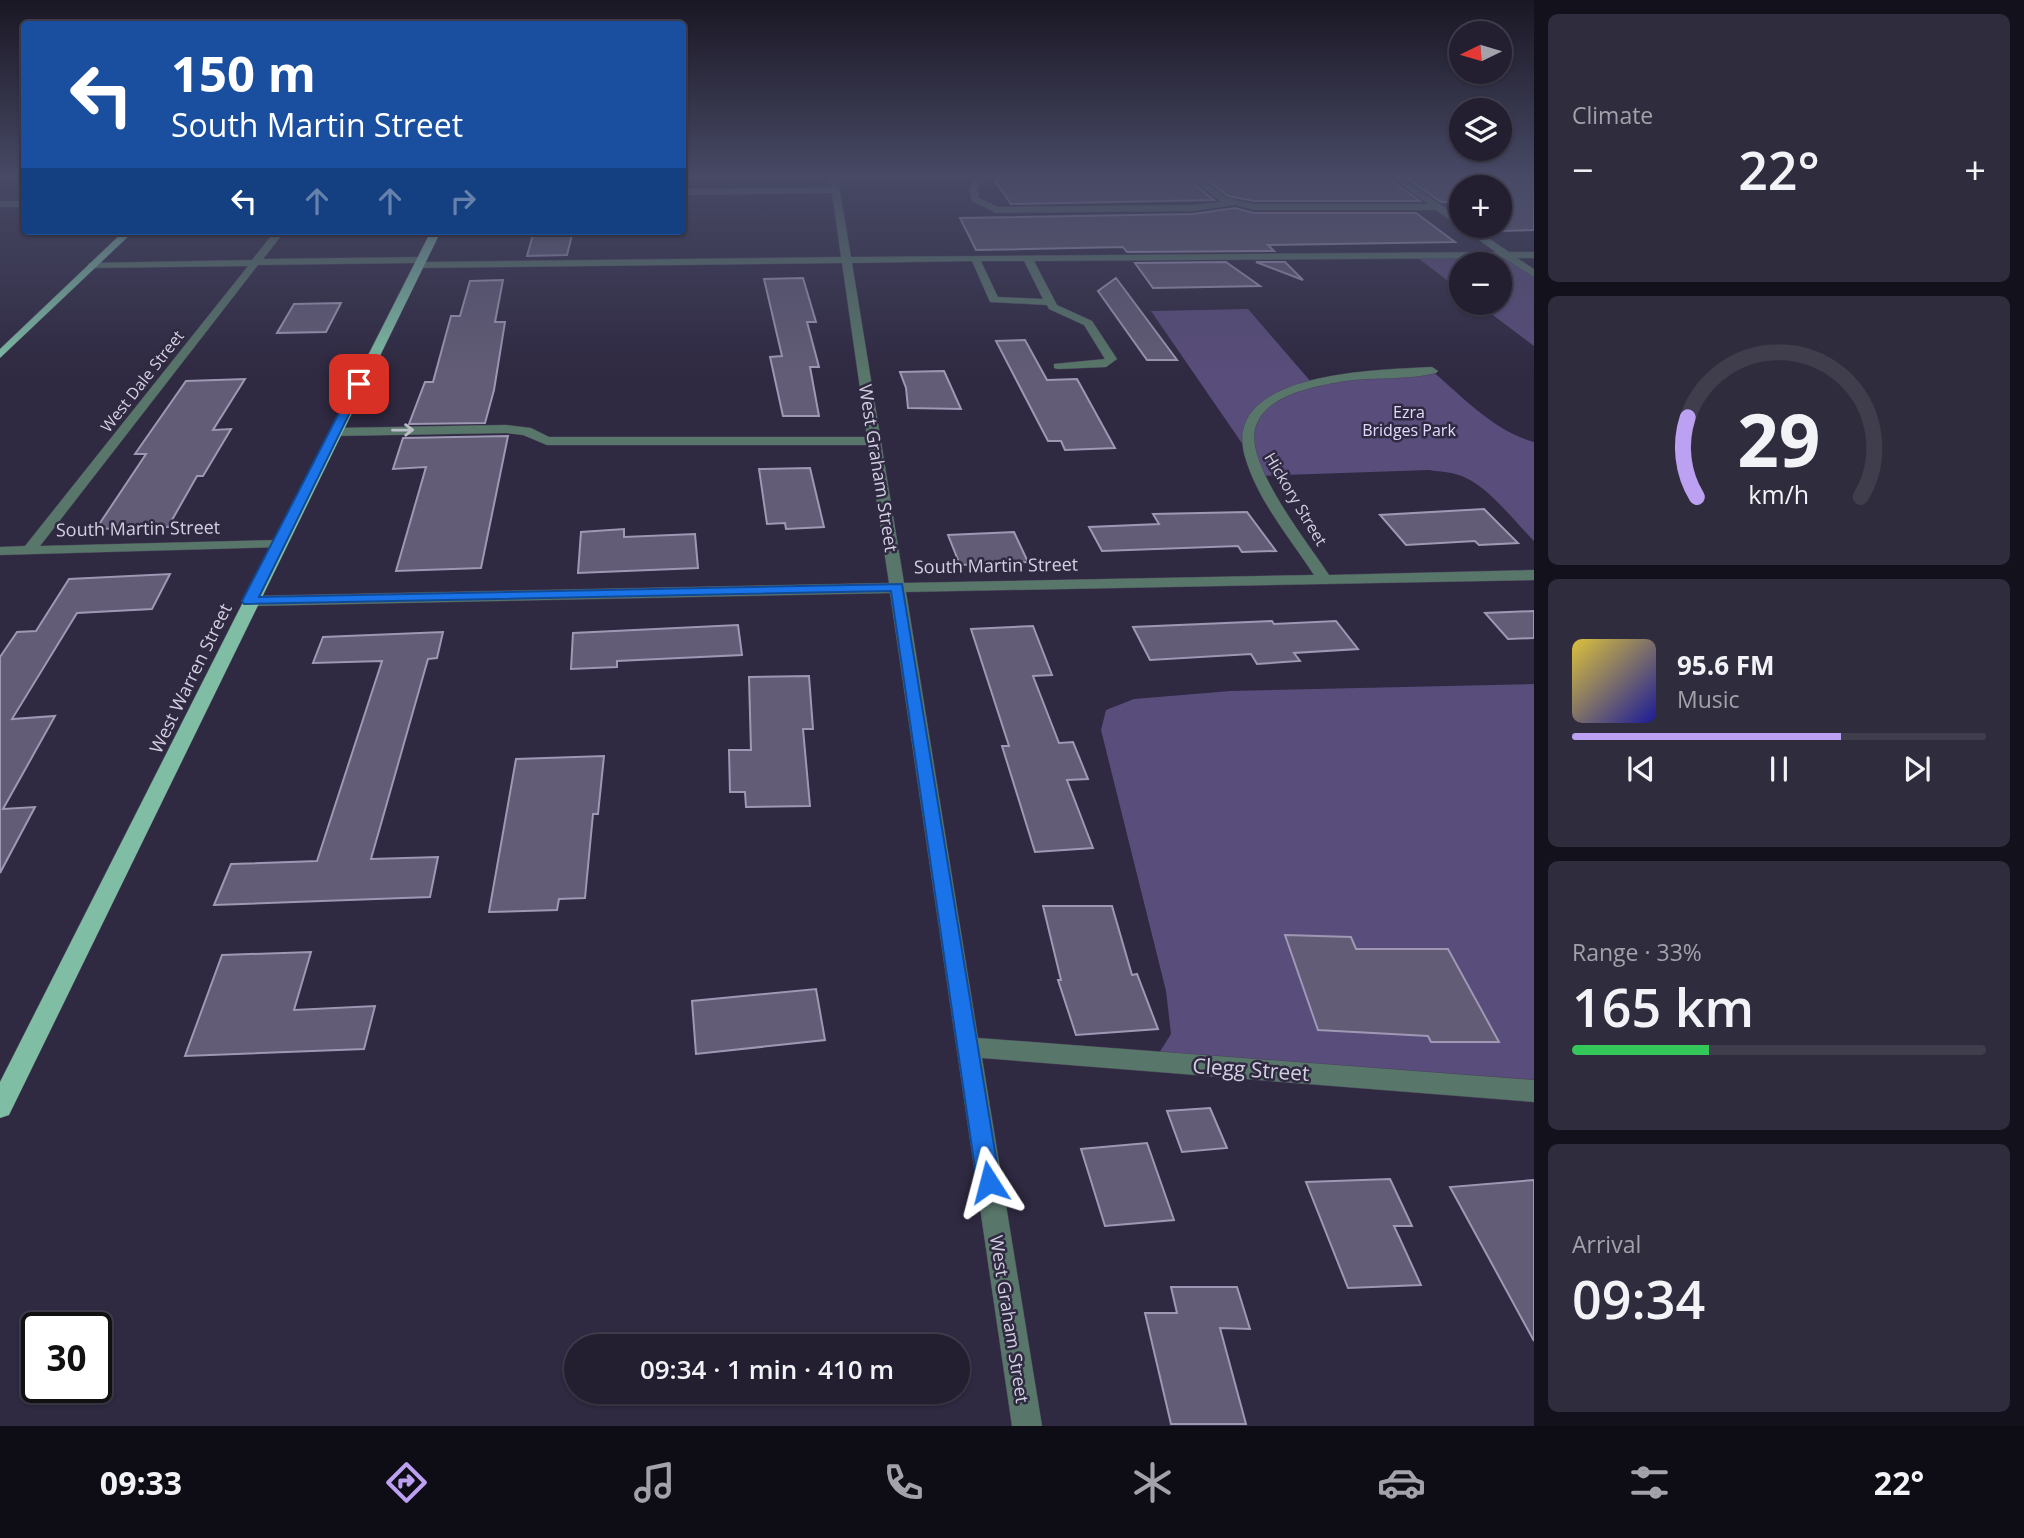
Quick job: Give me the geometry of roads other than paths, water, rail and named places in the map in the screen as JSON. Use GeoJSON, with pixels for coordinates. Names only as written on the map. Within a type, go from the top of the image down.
{"type":"FeatureCollection","features":[{"type":"Feature","properties":{"kind":"main road"},"geometry":{"type":"LineString","coordinates":[[0,355],[119,241]]}},
{"type":"Feature","properties":{"kind":"main road","name":"West Warren Street"},"geometry":{"type":"LineString","coordinates":[[0,1107],[249,601],[431,241]]}},
{"type":"Feature","properties":{"kind":"street","name":"West Dale Street"},"geometry":{"type":"LineString","coordinates":[[29,550],[273,241]]}},
{"type":"Feature","properties":{"kind":"street","name":"West Graham Street"},"geometry":{"type":"LineString","coordinates":[[844,241],[1027,1426]]}},
{"type":"Feature","properties":{"kind":"street"},"geometry":{"type":"LineString","coordinates":[[1487,241],[1504,252]]}},
{"type":"Feature","properties":{"kind":"street"},"geometry":{"type":"LineString","coordinates":[[93,265],[1449,255]]}},
{"type":"Feature","properties":{"kind":"street"},"geometry":{"type":"LineString","coordinates":[[1512,255],[1534,255]]}},
{"type":"Feature","properties":{"kind":"street"},"geometry":{"type":"LineString","coordinates":[[1512,257],[1534,274]]}},
{"type":"Feature","properties":{"kind":"street"},"geometry":{"type":"LineString","coordinates":[[975,258],[995,300],[1050,302]]}},
{"type":"Feature","properties":{"kind":"street"},"geometry":{"type":"LineString","coordinates":[[1028,258],[1053,307],[1088,323],[1111,359],[1106,364],[1058,366]]}},
{"type":"Feature","properties":{"kind":"street","name":"Hickory Street"},"geometry":{"type":"LineString","coordinates":[[1323,577],[1259,476],[1250,455],[1248,434],[1254,419],[1269,402],[1311,383],[1337,377],[1432,371]]}},
{"type":"Feature","properties":{"kind":"street"},"geometry":{"type":"LineString","coordinates":[[335,432],[506,429],[526,431],[547,442],[874,441]]}},
{"type":"Feature","properties":{"kind":"street","name":"South Martin Street"},"geometry":{"type":"LineString","coordinates":[[0,551],[278,544]]}},
{"type":"Feature","properties":{"kind":"street","name":"South Martin Street"},"geometry":{"type":"LineString","coordinates":[[249,601],[1323,577],[1534,575]]}},
{"type":"Feature","properties":{"kind":"street","name":"Clegg Street"},"geometry":{"type":"LineString","coordinates":[[968,1047],[1534,1091]]}},
{"type":"Feature","properties":{"kind":"park label","name":"Ezra Bridges Park"},"geometry":{"type":"Point","coordinates":[1409,421]}}]}
